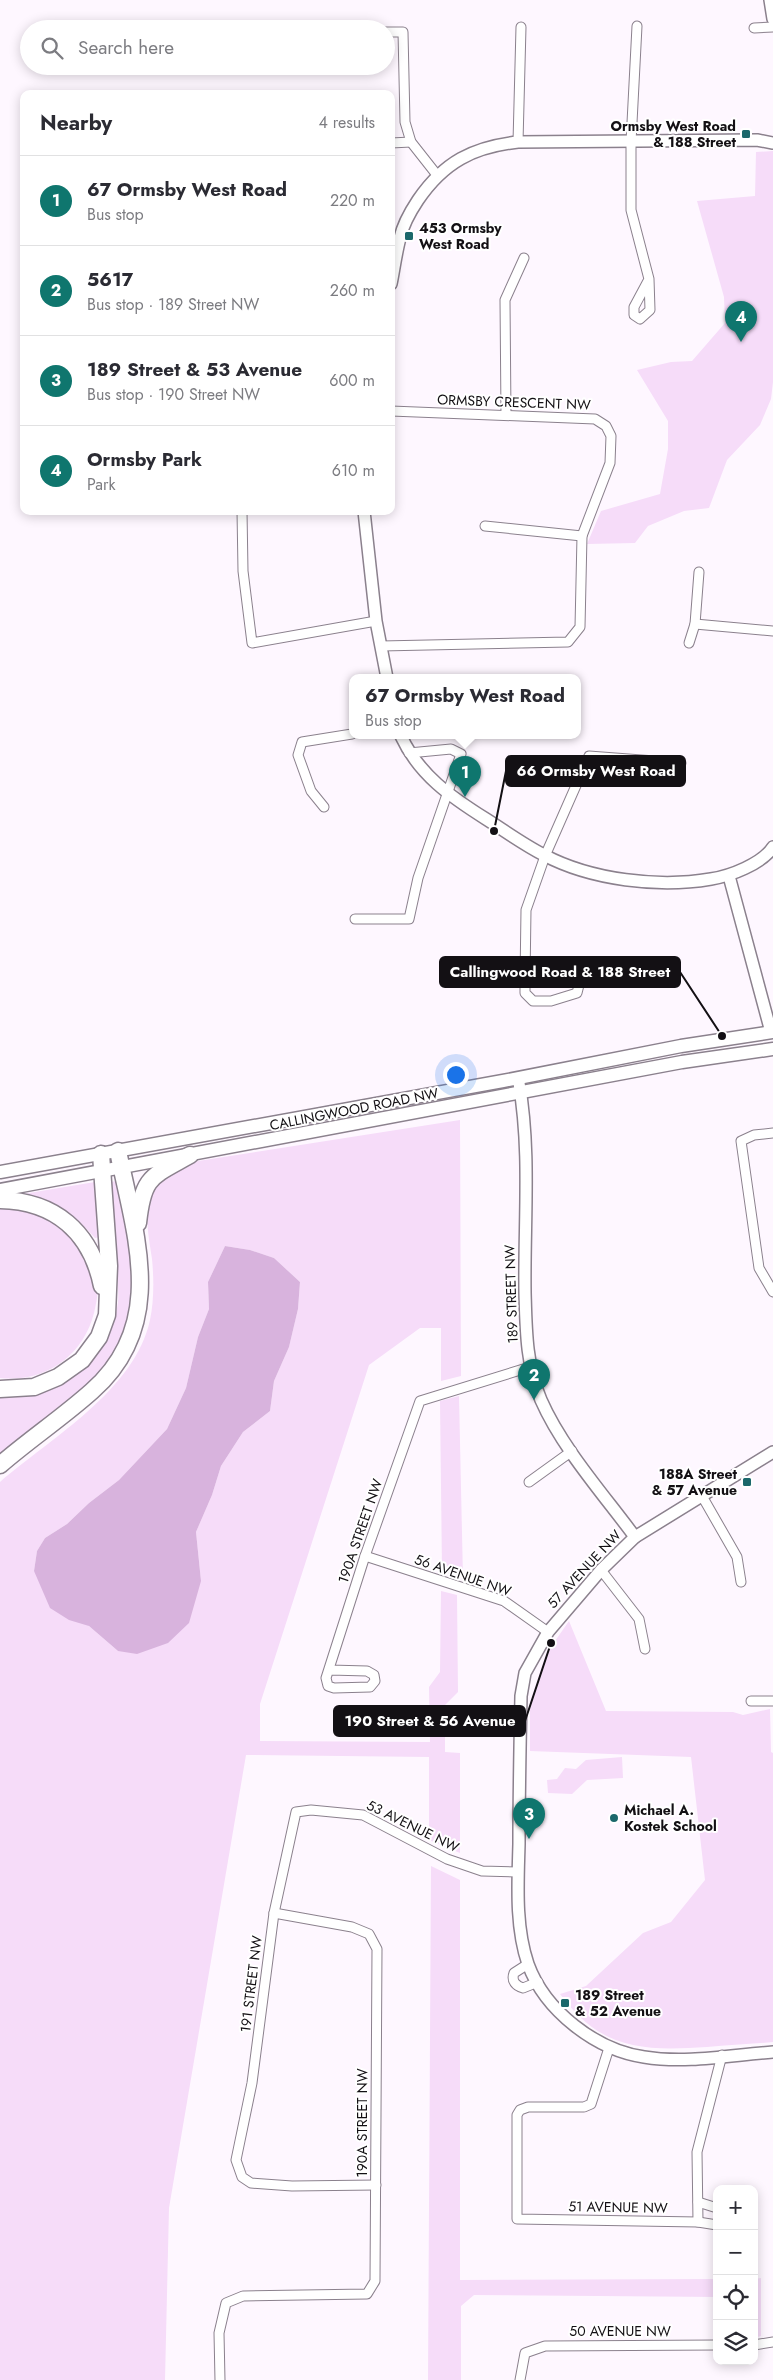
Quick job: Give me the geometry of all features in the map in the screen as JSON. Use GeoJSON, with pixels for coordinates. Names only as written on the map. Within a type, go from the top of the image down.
{"type":"FeatureCollection","features":[{"type":"Feature","properties":{"kind":"highway"},"geometry":{"type":"LineString","coordinates":[[0,1465],[93,1390],[121,1358],[132,1334],[140,1297],[141,1271],[136,1233],[118,1151]]}},
{"type":"Feature","properties":{"kind":"highway"},"geometry":{"type":"LineString","coordinates":[[0,1389],[34,1387],[58,1377],[82,1360],[98,1337],[108,1315],[109,1266],[101,1154]]}},
{"type":"Feature","properties":{"kind":"highway"},"geometry":{"type":"LineString","coordinates":[[136,1233],[141,1196],[150,1179],[190,1155]]}},
{"type":"Feature","properties":{"kind":"highway"},"geometry":{"type":"LineString","coordinates":[[0,1200],[16,1200],[44,1207],[84,1238],[98,1265],[108,1315]]}},
{"type":"Feature","properties":{"kind":"main road","name":"CALLINGWOOD ROAD NW"},"geometry":{"type":"LineString","coordinates":[[0,1172],[519,1078],[682,1046],[772,1039]]}},
{"type":"Feature","properties":{"kind":"main road","name":"CALLINGWOOD ROAD NW"},"geometry":{"type":"LineString","coordinates":[[0,1190],[521,1094],[682,1062],[772,1039]]}},
{"type":"Feature","properties":{"kind":"street"},"geometry":{"type":"LineString","coordinates":[[770,0],[773,19]]}},
{"type":"Feature","properties":{"kind":"street"},"geometry":{"type":"LineString","coordinates":[[518,142],[522,26]]}},
{"type":"Feature","properties":{"kind":"street"},"geometry":{"type":"LineString","coordinates":[[637,26],[631,142],[631,210],[649,279]]}},
{"type":"Feature","properties":{"kind":"street"},"geometry":{"type":"LineString","coordinates":[[754,28],[773,27]]}},
{"type":"Feature","properties":{"kind":"street"},"geometry":{"type":"LineString","coordinates":[[395,32],[403,32],[405,122],[411,142],[437,175]]}},
{"type":"Feature","properties":{"kind":"street"},"geometry":{"type":"LineString","coordinates":[[395,253],[407,218],[437,175],[472,152],[494,144],[518,142],[757,140],[773,143]]}},
{"type":"Feature","properties":{"kind":"street"},"geometry":{"type":"LineString","coordinates":[[395,143],[411,142]]}},
{"type":"Feature","properties":{"kind":"street"},"geometry":{"type":"LineString","coordinates":[[506,415],[505,300],[524,258]]}},
{"type":"Feature","properties":{"kind":"street","name":"ORMSBY CRESCENT NW"},"geometry":{"type":"LineString","coordinates":[[381,646],[568,642],[580,627],[582,536],[610,463],[611,436],[606,426],[595,419],[395,411]]}},
{"type":"Feature","properties":{"kind":"street"},"geometry":{"type":"LineString","coordinates":[[242,515],[243,572],[252,643],[376,621]]}},
{"type":"Feature","properties":{"kind":"street"},"geometry":{"type":"LineString","coordinates":[[364,515],[376,621],[386,674]]}},
{"type":"Feature","properties":{"kind":"street"},"geometry":{"type":"LineString","coordinates":[[485,526],[582,536]]}},
{"type":"Feature","properties":{"kind":"street"},"geometry":{"type":"LineString","coordinates":[[690,643],[695,624],[699,572]]}},
{"type":"Feature","properties":{"kind":"street"},"geometry":{"type":"LineString","coordinates":[[695,624],[773,631]]}},
{"type":"Feature","properties":{"kind":"street"},"geometry":{"type":"LineString","coordinates":[[324,807],[311,791],[298,755],[302,742],[349,734]]}},
{"type":"Feature","properties":{"kind":"street"},"geometry":{"type":"LineString","coordinates":[[402,739],[409,753],[446,794],[545,856],[609,877],[648,882],[688,883],[729,876],[768,854],[773,847]]}},
{"type":"Feature","properties":{"kind":"street"},"geometry":{"type":"LineString","coordinates":[[355,919],[409,919],[418,878],[461,754],[451,749],[409,753]]}},
{"type":"Feature","properties":{"kind":"street"},"geometry":{"type":"LineString","coordinates":[[525,979],[572,975],[580,981],[577,993],[551,1001],[533,1001],[525,993],[525,979],[526,910],[545,856],[588,756],[681,762]]}},
{"type":"Feature","properties":{"kind":"street"},"geometry":{"type":"LineString","coordinates":[[729,876],[769,1019],[772,1039]]}},
{"type":"Feature","properties":{"kind":"street","name":"189 STREET NW"},"geometry":{"type":"LineString","coordinates":[[519,1078],[526,1136],[524,1243],[526,1331],[530,1367],[541,1400],[572,1451],[635,1537]]}},
{"type":"Feature","properties":{"kind":"street"},"geometry":{"type":"LineString","coordinates":[[773,1133],[754,1135],[741,1141],[759,1268],[773,1292]]}},
{"type":"Feature","properties":{"kind":"street","name":"190A STREET NW"},"geometry":{"type":"LineString","coordinates":[[330,1670],[365,1556],[420,1401],[530,1367]]}},
{"type":"Feature","properties":{"kind":"street"},"geometry":{"type":"LineString","coordinates":[[529,1482],[572,1451]]}},
{"type":"Feature","properties":{"kind":"street","name":"57 AVENUE NW"},"geometry":{"type":"LineString","coordinates":[[773,1452],[737,1476],[635,1537],[601,1570],[548,1632],[525,1673],[521,1696],[518,1872],[519,1918],[528,1964],[552,2004],[575,2027],[609,2048],[644,2057],[674,2060],[773,2052]]}},
{"type":"Feature","properties":{"kind":"street"},"geometry":{"type":"LineString","coordinates":[[702,1496],[737,1557],[741,1582]]}},
{"type":"Feature","properties":{"kind":"street","name":"56 AVENUE NW"},"geometry":{"type":"LineString","coordinates":[[365,1556],[504,1601],[548,1632]]}},
{"type":"Feature","properties":{"kind":"street"},"geometry":{"type":"LineString","coordinates":[[601,1570],[639,1619],[645,1649]]}},
{"type":"Feature","properties":{"kind":"street"},"geometry":{"type":"LineString","coordinates":[[330,1670],[367,1671],[374,1675],[375,1681],[370,1688],[330,1688],[326,1678],[330,1670]]}},
{"type":"Feature","properties":{"kind":"street"},"geometry":{"type":"LineString","coordinates":[[751,1701],[773,1701]]}},
{"type":"Feature","properties":{"kind":"street","name":"53 AVENUE NW"},"geometry":{"type":"LineString","coordinates":[[296,1812],[311,1810],[363,1815],[446,1859],[482,1871],[518,1872]]}},
{"type":"Feature","properties":{"kind":"street","name":"191 STREET NW"},"geometry":{"type":"LineString","coordinates":[[296,1812],[274,1913],[252,2082],[236,2160],[242,2177],[251,2183],[292,2186],[376,2185]]}},
{"type":"Feature","properties":{"kind":"street","name":"190A STREET NW"},"geometry":{"type":"LineString","coordinates":[[220,2380],[219,2333],[226,2304],[243,2296],[367,2294],[375,2281],[377,1949],[369,1934],[352,1927],[274,1913]]}},
{"type":"Feature","properties":{"kind":"street"},"geometry":{"type":"LineString","coordinates":[[528,1964],[514,1973],[515,1983],[523,1988],[538,1982]]}},
{"type":"Feature","properties":{"kind":"street","name":"51 AVENUE NW"},"geometry":{"type":"LineString","coordinates":[[609,2048],[591,2104],[584,2107],[528,2107],[520,2110],[517,2115],[518,2219],[698,2222],[713,2224]]}},
{"type":"Feature","properties":{"kind":"street"},"geometry":{"type":"LineString","coordinates":[[698,2222],[697,2152],[722,2055]]}},
{"type":"Feature","properties":{"kind":"street"},"geometry":{"type":"LineString","coordinates":[[698,2202],[713,2207]]}},
{"type":"Feature","properties":{"kind":"street"},"geometry":{"type":"LineString","coordinates":[[758,2344],[773,2342]]}},
{"type":"Feature","properties":{"kind":"street","name":"50 AVENUE NW"},"geometry":{"type":"LineString","coordinates":[[520,2380],[524,2353],[545,2346],[713,2345]]}},
{"type":"Feature","properties":{"kind":"shaded area"},"geometry":{"type":"Polygon","coordinates":[[[773,151],[773,382],[771,399],[760,425],[727,460],[709,508],[684,511],[648,526],[635,543],[587,544],[601,511],[660,494],[668,449],[668,421],[637,370],[671,362],[692,361],[725,323],[724,297],[697,201],[755,196],[756,152],[773,151]]]}},
{"type":"Feature","properties":{"kind":"shaded area"},"geometry":{"type":"Polygon","coordinates":[[[460,1120],[461,1376],[441,1381],[441,1328],[420,1328],[369,1365],[260,1704],[260,1741],[430,1742],[429,1687],[440,1672],[441,1591],[457,1595],[458,1692],[445,1705],[445,1752],[460,1753],[460,1853],[429,1840],[429,1757],[246,1755],[169,2208],[165,2380],[0,2380],[0,1482],[88,1411],[127,1369],[141,1345],[151,1313],[153,1274],[147,1214],[152,1192],[157,1183],[166,1174],[181,1166],[198,1161],[460,1120]],[[225,1246],[208,1282],[209,1309],[198,1337],[186,1388],[167,1429],[119,1480],[89,1503],[67,1524],[45,1538],[37,1551],[34,1571],[89,1626],[118,1651],[201,1581],[196,1532],[212,1495],[221,1466],[243,1432],[270,1411],[274,1381],[289,1347],[298,1309],[300,1282],[274,1258],[250,1250],[225,1246]]]}},
{"type":"Feature","properties":{"kind":"shaded area"},"geometry":{"type":"Polygon","coordinates":[[[116,1181],[134,1264],[129,1327],[116,1356],[91,1383],[0,1460],[0,1397],[22,1397],[62,1385],[78,1374],[105,1343],[113,1323],[118,1302],[110,1187],[111,1182],[116,1181]]]}},
{"type":"Feature","properties":{"kind":"shaded area"},"geometry":{"type":"Polygon","coordinates":[[[97,1183],[100,1237],[95,1238],[79,1221],[55,1205],[23,1194],[97,1183]]]}},
{"type":"Feature","properties":{"kind":"shaded area"},"geometry":{"type":"Polygon","coordinates":[[[0,1209],[21,1210],[41,1215],[60,1224],[69,1231],[79,1243],[95,1275],[98,1287],[94,1313],[89,1328],[81,1342],[60,1364],[32,1376],[0,1378],[0,1209]]]}},
{"type":"Feature","properties":{"kind":"shaded area"},"geometry":{"type":"Polygon","coordinates":[[[225,1246],[250,1250],[274,1258],[300,1282],[298,1309],[289,1347],[274,1381],[270,1411],[243,1432],[221,1466],[212,1495],[196,1532],[201,1581],[189,1623],[168,1643],[137,1654],[118,1651],[89,1626],[69,1620],[50,1608],[34,1571],[37,1551],[45,1538],[67,1524],[89,1503],[119,1480],[167,1429],[186,1388],[198,1337],[209,1309],[208,1282],[225,1246]]]}},
{"type":"Feature","properties":{"kind":"shaded area"},"geometry":{"type":"Polygon","coordinates":[[[459,1396],[463,1579],[442,1571],[440,1401],[459,1396]]]}},
{"type":"Feature","properties":{"kind":"shaded area"},"geometry":{"type":"Polygon","coordinates":[[[569,1621],[606,1711],[733,1712],[743,1715],[770,1709],[771,1752],[773,1753],[773,2042],[684,2048],[643,2047],[625,2043],[591,2026],[575,2013],[560,1994],[586,1986],[643,1933],[671,1922],[705,1880],[691,1757],[530,1751],[530,1702],[546,1654],[569,1621]]]}},
{"type":"Feature","properties":{"kind":"shaded area"},"geometry":{"type":"Polygon","coordinates":[[[622,1757],[623,1778],[587,1780],[572,1794],[548,1793],[547,1780],[557,1779],[565,1768],[576,1769],[586,1760],[622,1757]]]}},
{"type":"Feature","properties":{"kind":"shaded area"},"geometry":{"type":"Polygon","coordinates":[[[431,1866],[460,1880],[460,2280],[713,2279],[713,2297],[474,2295],[461,2306],[461,2380],[428,2380],[431,1866]]]}},
{"type":"Feature","properties":{"kind":"shaded area"},"geometry":{"type":"Polygon","coordinates":[[[758,2278],[761,2278],[761,2336],[758,2337],[758,2320],[758,2278]]]}},
{"type":"Feature","properties":{"kind":"place","name":"Ormsby West Road & 188 Street"},"geometry":{"type":"Point","coordinates":[746,134]}},
{"type":"Feature","properties":{"kind":"place","name":"453 Ormsby West Road"},"geometry":{"type":"Point","coordinates":[409,236]}},
{"type":"Feature","properties":{"kind":"place","name":"Ormsby Park"},"geometry":{"type":"Point","coordinates":[741,342]}},
{"type":"Feature","properties":{"kind":"place","name":"67 Ormsby West Road"},"geometry":{"type":"Point","coordinates":[465,797]}},
{"type":"Feature","properties":{"kind":"place","name":"66 Ormsby West Road"},"geometry":{"type":"Point","coordinates":[494,831]}},
{"type":"Feature","properties":{"kind":"place","name":"Callingwood Road & 188 Street"},"geometry":{"type":"Point","coordinates":[722,1036]}},
{"type":"Feature","properties":{"kind":"place","name":"5617"},"geometry":{"type":"Point","coordinates":[534,1400]}},
{"type":"Feature","properties":{"kind":"place","name":"188A Street & 57 Avenue"},"geometry":{"type":"Point","coordinates":[747,1482]}},
{"type":"Feature","properties":{"kind":"place","name":"190 Street & 56 Avenue"},"geometry":{"type":"Point","coordinates":[551,1643]}},
{"type":"Feature","properties":{"kind":"place","name":"Michael A. Kostek School"},"geometry":{"type":"Point","coordinates":[614,1818]}},
{"type":"Feature","properties":{"kind":"place","name":"189 Street & 53 Avenue"},"geometry":{"type":"Point","coordinates":[529,1839]}},
{"type":"Feature","properties":{"kind":"place","name":"189 Street & 52 Avenue"},"geometry":{"type":"Point","coordinates":[565,2003]}}]}
